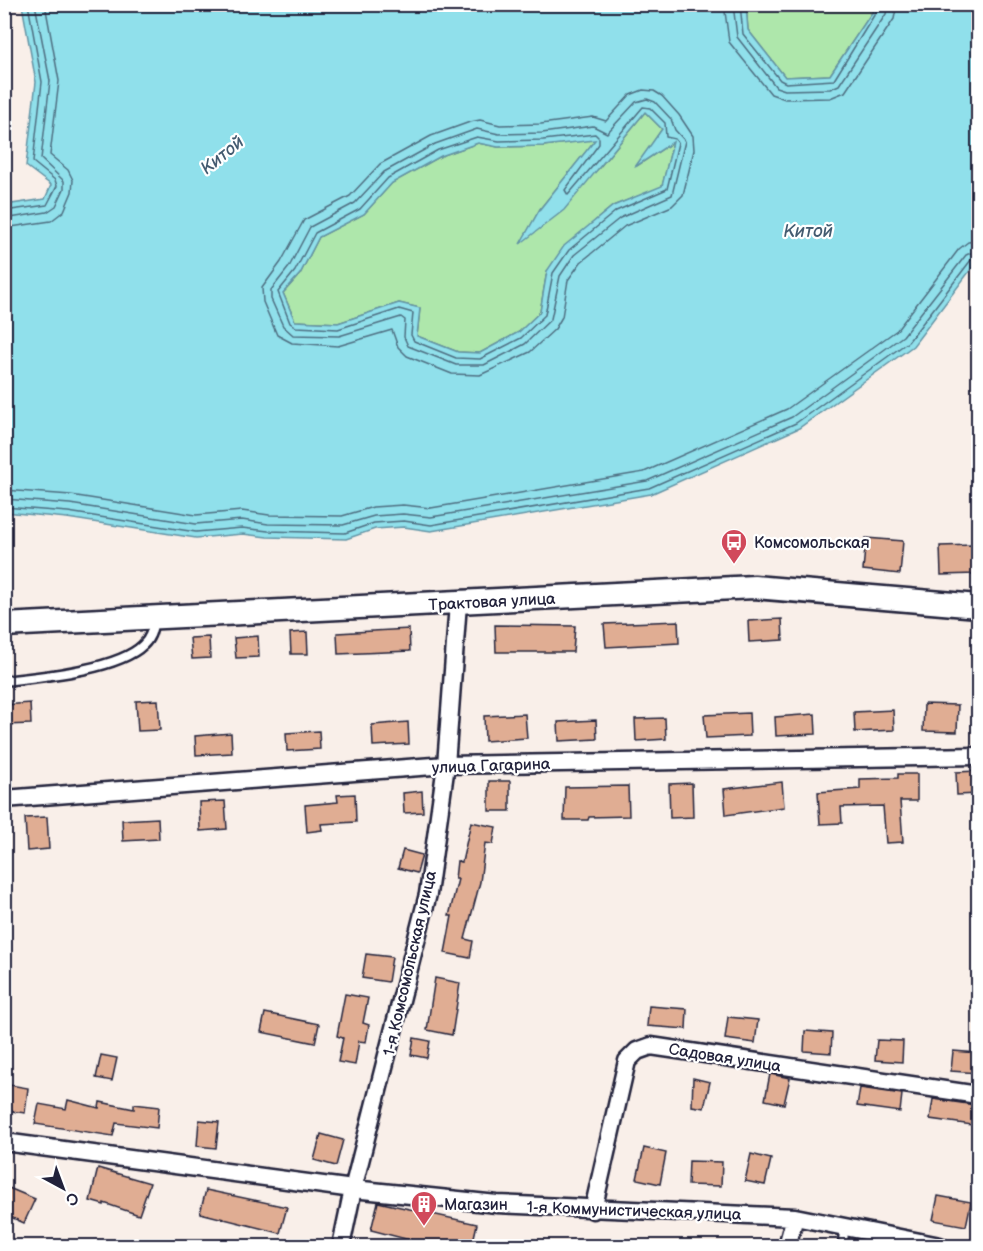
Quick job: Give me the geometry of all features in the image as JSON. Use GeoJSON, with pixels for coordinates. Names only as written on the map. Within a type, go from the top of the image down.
{"type":"FeatureCollection","features":[{"type":"Feature","properties":{"kind":"street","name":"Трактовая улица"},"geometry":{"type":"LineString","coordinates":[[4,625],[154,620],[754,587],[978,606]]}},
{"type":"Feature","properties":{"kind":"street","name":"1-я Комсомольская улица"},"geometry":{"type":"LineString","coordinates":[[341,1246],[353,1189],[428,894],[446,765],[458,603]]}},
{"type":"Feature","properties":{"kind":"street","name":"улица Гагарина"},"geometry":{"type":"LineString","coordinates":[[4,800],[446,765],[978,756]]}},
{"type":"Feature","properties":{"kind":"street","name":"Садовая улица"},"geometry":{"type":"LineString","coordinates":[[593,1210],[627,1061],[637,1051],[651,1046],[978,1095]]}},
{"type":"Feature","properties":{"kind":"street","name":"1-я Коммунистическая улица"},"geometry":{"type":"LineString","coordinates":[[4,1142],[353,1189],[497,1204],[593,1210],[795,1217],[940,1246]]}},
{"type":"Feature","properties":{"kind":"street"},"geometry":{"type":"LineString","coordinates":[[787,1246],[795,1217]]}},
{"type":"Feature","properties":{"kind":"lane"},"geometry":{"type":"LineString","coordinates":[[4,681],[66,674],[131,654],[150,636],[154,620]]}},
{"type":"Feature","properties":{"kind":"lane"},"geometry":{"type":"LineString","coordinates":[[843,1246],[844,1227]]}},
{"type":"Feature","properties":{"kind":"green space"},"geometry":{"type":"Polygon","coordinates":[[[746,5],[877,5],[830,75],[785,77],[748,30],[746,5]]]}},
{"type":"Feature","properties":{"kind":"green space"},"geometry":{"type":"Polygon","coordinates":[[[645,112],[662,129],[637,166],[673,142],[662,187],[613,206],[596,220],[547,271],[540,312],[519,332],[480,353],[458,352],[417,336],[420,308],[399,303],[338,323],[295,321],[283,293],[300,274],[319,237],[364,214],[392,183],[441,156],[478,143],[498,147],[543,146],[596,139],[540,209],[521,243],[599,168],[645,112]]]}},
{"type":"Feature","properties":{"kind":"water","name":"Китой"},"geometry":{"type":"Polygon","coordinates":[[[22,5],[746,5],[748,30],[785,77],[830,75],[877,5],[978,5],[978,260],[913,346],[799,428],[651,494],[431,531],[404,527],[375,529],[346,539],[267,537],[243,534],[196,538],[67,518],[5,512],[5,205],[45,199],[51,185],[26,166],[36,82],[22,5]],[[645,112],[564,210],[520,244],[540,209],[595,140],[543,146],[498,147],[478,143],[441,156],[392,183],[364,214],[319,237],[300,274],[283,293],[295,321],[338,323],[399,303],[420,308],[417,336],[458,352],[480,353],[519,332],[540,312],[547,271],[564,246],[613,206],[662,186],[673,142],[635,167],[662,129],[645,112]]]}},
{"type":"Feature","properties":{"kind":"building"},"geometry":{"type":"Polygon","coordinates":[[[866,538],[903,541],[900,574],[863,570],[866,538]]]}},
{"type":"Feature","properties":{"kind":"building"},"geometry":{"type":"Polygon","coordinates":[[[974,545],[975,574],[941,575],[940,546],[974,545]]]}},
{"type":"Feature","properties":{"kind":"building"},"geometry":{"type":"Polygon","coordinates":[[[782,619],[783,640],[749,642],[748,621],[782,619]]]}},
{"type":"Feature","properties":{"kind":"building"},"geometry":{"type":"Polygon","coordinates":[[[678,621],[679,643],[606,647],[604,624],[678,621]]]}},
{"type":"Feature","properties":{"kind":"building"},"geometry":{"type":"Polygon","coordinates":[[[495,625],[575,626],[573,652],[496,652],[495,625]]]}},
{"type":"Feature","properties":{"kind":"building"},"geometry":{"type":"Polygon","coordinates":[[[409,629],[410,651],[338,654],[337,633],[409,629]]]}},
{"type":"Feature","properties":{"kind":"building"},"geometry":{"type":"Polygon","coordinates":[[[307,632],[308,654],[291,654],[290,633],[307,632]]]}},
{"type":"Feature","properties":{"kind":"building"},"geometry":{"type":"Polygon","coordinates":[[[258,636],[259,657],[236,658],[234,638],[258,636]]]}},
{"type":"Feature","properties":{"kind":"building"},"geometry":{"type":"Polygon","coordinates":[[[209,637],[210,658],[192,659],[190,638],[209,637]]]}},
{"type":"Feature","properties":{"kind":"building"},"geometry":{"type":"Polygon","coordinates":[[[158,700],[160,730],[138,731],[136,701],[158,700]]]}},
{"type":"Feature","properties":{"kind":"building"},"geometry":{"type":"Polygon","coordinates":[[[30,703],[31,724],[4,725],[4,705],[30,703]]]}},
{"type":"Feature","properties":{"kind":"building"},"geometry":{"type":"Polygon","coordinates":[[[924,704],[958,705],[957,732],[923,731],[924,704]]]}},
{"type":"Feature","properties":{"kind":"building"},"geometry":{"type":"Polygon","coordinates":[[[893,710],[894,730],[855,732],[854,712],[893,710]]]}},
{"type":"Feature","properties":{"kind":"building"},"geometry":{"type":"Polygon","coordinates":[[[749,713],[750,736],[706,738],[704,715],[749,713]]]}},
{"type":"Feature","properties":{"kind":"building"},"geometry":{"type":"Polygon","coordinates":[[[525,714],[527,738],[485,741],[484,716],[525,714]]]}},
{"type":"Feature","properties":{"kind":"building"},"geometry":{"type":"Polygon","coordinates":[[[815,714],[816,734],[776,736],[775,717],[815,714]]]}},
{"type":"Feature","properties":{"kind":"building"},"geometry":{"type":"Polygon","coordinates":[[[665,718],[666,739],[636,741],[635,719],[665,718]]]}},
{"type":"Feature","properties":{"kind":"building"},"geometry":{"type":"Polygon","coordinates":[[[596,720],[597,739],[559,741],[558,722],[596,720]]]}},
{"type":"Feature","properties":{"kind":"building"},"geometry":{"type":"Polygon","coordinates":[[[408,722],[409,744],[373,746],[372,725],[408,722]]]}},
{"type":"Feature","properties":{"kind":"building"},"geometry":{"type":"Polygon","coordinates":[[[319,731],[320,749],[287,751],[286,733],[319,731]]]}},
{"type":"Feature","properties":{"kind":"building"},"geometry":{"type":"Polygon","coordinates":[[[231,733],[232,753],[196,755],[195,736],[231,733]]]}},
{"type":"Feature","properties":{"kind":"building"},"geometry":{"type":"Polygon","coordinates":[[[978,771],[978,794],[957,795],[956,772],[978,771]]]}},
{"type":"Feature","properties":{"kind":"building"},"geometry":{"type":"Polygon","coordinates":[[[898,774],[917,774],[917,801],[900,801],[903,842],[886,843],[883,806],[841,807],[842,823],[820,824],[818,792],[860,789],[860,779],[898,778],[898,774]]]}},
{"type":"Feature","properties":{"kind":"building"},"geometry":{"type":"Polygon","coordinates":[[[489,781],[510,781],[510,811],[489,811],[489,781]]]}},
{"type":"Feature","properties":{"kind":"building"},"geometry":{"type":"Polygon","coordinates":[[[782,782],[784,807],[726,815],[724,789],[782,782]]]}},
{"type":"Feature","properties":{"kind":"building"},"geometry":{"type":"Polygon","coordinates":[[[692,783],[693,817],[670,818],[669,784],[692,783]]]}},
{"type":"Feature","properties":{"kind":"building"},"geometry":{"type":"Polygon","coordinates":[[[628,786],[629,816],[564,820],[565,787],[628,786]]]}},
{"type":"Feature","properties":{"kind":"building"},"geometry":{"type":"Polygon","coordinates":[[[422,791],[423,812],[404,813],[403,793],[422,791]]]}},
{"type":"Feature","properties":{"kind":"building"},"geometry":{"type":"Polygon","coordinates":[[[355,794],[356,822],[321,824],[322,830],[307,832],[305,805],[338,802],[337,795],[355,794]]]}},
{"type":"Feature","properties":{"kind":"building"},"geometry":{"type":"Polygon","coordinates":[[[225,801],[227,829],[200,831],[199,802],[225,801]]]}},
{"type":"Feature","properties":{"kind":"building"},"geometry":{"type":"Polygon","coordinates":[[[47,817],[49,849],[27,851],[25,818],[47,817]]]}},
{"type":"Feature","properties":{"kind":"building"},"geometry":{"type":"Polygon","coordinates":[[[158,818],[159,839],[123,841],[122,820],[158,818]]]}},
{"type":"Feature","properties":{"kind":"building"},"geometry":{"type":"Polygon","coordinates":[[[471,822],[496,827],[493,844],[485,843],[480,882],[465,939],[473,941],[470,958],[445,953],[452,916],[449,916],[458,879],[455,879],[457,861],[462,862],[471,822]]]}},
{"type":"Feature","properties":{"kind":"building"},"geometry":{"type":"Polygon","coordinates":[[[403,850],[422,855],[417,873],[398,868],[403,850]]]}},
{"type":"Feature","properties":{"kind":"building"},"geometry":{"type":"Polygon","coordinates":[[[366,954],[392,957],[388,982],[362,978],[366,954]]]}},
{"type":"Feature","properties":{"kind":"building"},"geometry":{"type":"Polygon","coordinates":[[[435,978],[460,983],[452,1035],[427,1030],[435,978]]]}},
{"type":"Feature","properties":{"kind":"building"},"geometry":{"type":"Polygon","coordinates":[[[345,994],[368,998],[363,1023],[369,1025],[366,1042],[359,1041],[355,1065],[338,1062],[343,1038],[337,1036],[345,994]]]}},
{"type":"Feature","properties":{"kind":"building"},"geometry":{"type":"Polygon","coordinates":[[[649,1006],[687,1009],[686,1029],[647,1026],[649,1006]]]}},
{"type":"Feature","properties":{"kind":"building"},"geometry":{"type":"Polygon","coordinates":[[[265,1013],[319,1024],[315,1043],[261,1032],[265,1013]]]}},
{"type":"Feature","properties":{"kind":"building"},"geometry":{"type":"Polygon","coordinates":[[[728,1017],[758,1020],[755,1043],[725,1039],[728,1017]]]}},
{"type":"Feature","properties":{"kind":"building"},"geometry":{"type":"Polygon","coordinates":[[[805,1031],[832,1033],[831,1053],[804,1051],[805,1031]]]}},
{"type":"Feature","properties":{"kind":"building"},"geometry":{"type":"Polygon","coordinates":[[[414,1038],[430,1041],[427,1058],[411,1055],[414,1038]]]}},
{"type":"Feature","properties":{"kind":"building"},"geometry":{"type":"Polygon","coordinates":[[[877,1040],[903,1041],[902,1062],[875,1060],[877,1040]]]}},
{"type":"Feature","properties":{"kind":"building"},"geometry":{"type":"Polygon","coordinates":[[[953,1051],[978,1053],[978,1073],[951,1071],[953,1051]]]}},
{"type":"Feature","properties":{"kind":"building"},"geometry":{"type":"Polygon","coordinates":[[[101,1055],[117,1058],[112,1081],[96,1078],[101,1055]]]}},
{"type":"Feature","properties":{"kind":"building"},"geometry":{"type":"Polygon","coordinates":[[[770,1074],[790,1078],[784,1104],[765,1100],[770,1074]]]}},
{"type":"Feature","properties":{"kind":"building"},"geometry":{"type":"Polygon","coordinates":[[[693,1078],[710,1082],[704,1108],[692,1106],[693,1078]]]}},
{"type":"Feature","properties":{"kind":"building"},"geometry":{"type":"Polygon","coordinates":[[[4,1084],[28,1088],[25,1113],[4,1110],[4,1084]]]}},
{"type":"Feature","properties":{"kind":"building"},"geometry":{"type":"Polygon","coordinates":[[[860,1088],[902,1094],[900,1112],[857,1106],[860,1088]]]}},
{"type":"Feature","properties":{"kind":"building"},"geometry":{"type":"Polygon","coordinates":[[[933,1099],[975,1105],[972,1125],[930,1119],[933,1099]]]}},
{"type":"Feature","properties":{"kind":"building"},"geometry":{"type":"Polygon","coordinates":[[[68,1100],[99,1108],[100,1102],[134,1109],[134,1104],[159,1107],[157,1128],[116,1123],[113,1136],[35,1124],[39,1104],[66,1109],[68,1100]]]}},
{"type":"Feature","properties":{"kind":"building"},"geometry":{"type":"Polygon","coordinates":[[[199,1120],[219,1122],[216,1148],[197,1146],[199,1120]]]}},
{"type":"Feature","properties":{"kind":"building"},"geometry":{"type":"Polygon","coordinates":[[[321,1134],[343,1140],[336,1166],[314,1160],[321,1134]]]}},
{"type":"Feature","properties":{"kind":"building"},"geometry":{"type":"Polygon","coordinates":[[[644,1148],[666,1153],[660,1184],[637,1179],[644,1148]]]}},
{"type":"Feature","properties":{"kind":"building"},"geometry":{"type":"Polygon","coordinates":[[[751,1154],[771,1159],[765,1185],[745,1181],[751,1154]]]}},
{"type":"Feature","properties":{"kind":"building"},"geometry":{"type":"Polygon","coordinates":[[[689,1161],[722,1162],[721,1186],[688,1185],[689,1161]]]}},
{"type":"Feature","properties":{"kind":"building"},"geometry":{"type":"Polygon","coordinates":[[[98,1168],[150,1183],[139,1215],[104,1203],[104,1205],[90,1201],[98,1168]]]}},
{"type":"Feature","properties":{"kind":"building"},"geometry":{"type":"Polygon","coordinates":[[[4,1186],[35,1199],[24,1223],[4,1214],[4,1186]]]}},
{"type":"Feature","properties":{"kind":"building"},"geometry":{"type":"Polygon","coordinates":[[[206,1190],[287,1207],[280,1233],[200,1213],[206,1190]]]}},
{"type":"Feature","properties":{"kind":"building"},"geometry":{"type":"Polygon","coordinates":[[[938,1196],[971,1202],[966,1226],[933,1220],[938,1196]]]}},
{"type":"Feature","properties":{"kind":"building","name":"Магазин"},"geometry":{"type":"Polygon","coordinates":[[[378,1202],[477,1224],[472,1246],[433,1246],[371,1230],[378,1202]]]}},
{"type":"Feature","properties":{"kind":"place","name":"Комсомольская"},"geometry":{"type":"Point","coordinates":[734,565]}},
{"type":"Feature","properties":{"kind":"place","name":"Магазин"},"geometry":{"type":"Point","coordinates":[424,1227]}}]}
